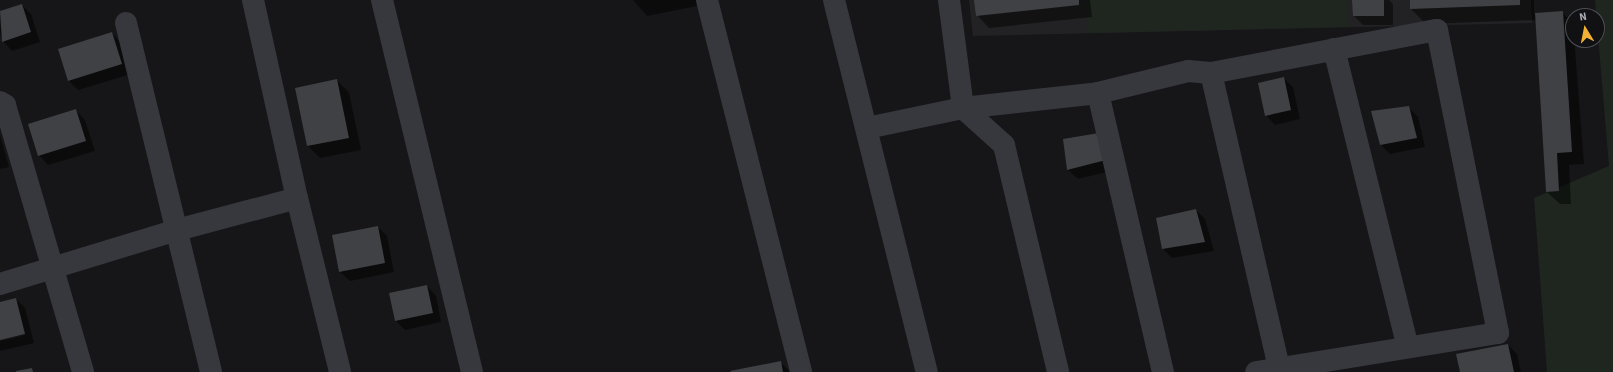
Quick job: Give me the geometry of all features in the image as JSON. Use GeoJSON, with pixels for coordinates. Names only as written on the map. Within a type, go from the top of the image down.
{"type":"FeatureCollection","features":[{"type":"Feature","properties":{"kind":"street"},"geometry":{"type":"LineString","coordinates":[[253,0],[297,198],[340,372]]}},
{"type":"Feature","properties":{"kind":"street"},"geometry":{"type":"LineString","coordinates":[[382,0],[472,372]]}},
{"type":"Feature","properties":{"kind":"street"},"geometry":{"type":"LineString","coordinates":[[707,0],[801,372]]}},
{"type":"Feature","properties":{"kind":"street"},"geometry":{"type":"LineString","coordinates":[[834,0],[927,372]]}},
{"type":"Feature","properties":{"kind":"street"},"geometry":{"type":"LineString","coordinates":[[949,0],[963,108],[1004,145],[1058,372]]}},
{"type":"Feature","properties":{"kind":"street"},"geometry":{"type":"LineString","coordinates":[[126,23],[211,372]]}},
{"type":"Feature","properties":{"kind":"street"},"geometry":{"type":"LineString","coordinates":[[867,128],[963,108],[1098,93],[1188,71],[1211,73],[1437,30],[1498,333],[1256,372]]}},
{"type":"Feature","properties":{"kind":"street"},"geometry":{"type":"LineString","coordinates":[[1334,50],[1408,348]]}},
{"type":"Feature","properties":{"kind":"street"},"geometry":{"type":"LineString","coordinates":[[1211,73],[1279,368]]}},
{"type":"Feature","properties":{"kind":"street"},"geometry":{"type":"LineString","coordinates":[[1098,93],[1163,372]]}},
{"type":"Feature","properties":{"kind":"street"},"geometry":{"type":"LineString","coordinates":[[0,102],[5,105],[83,372]]}},
{"type":"Feature","properties":{"kind":"street"},"geometry":{"type":"LineString","coordinates":[[0,284],[53,266],[177,230],[297,198]]}},
{"type":"Feature","properties":{"kind":"shaded area"},"geometry":{"type":"Polygon","coordinates":[[[969,0],[1531,0],[1532,23],[973,36],[969,0]]]}},
{"type":"Feature","properties":{"kind":"shaded area"},"geometry":{"type":"Polygon","coordinates":[[[1085,0],[1347,0],[1348,27],[1088,33],[1085,0]]]}},
{"type":"Feature","properties":{"kind":"shaded area"},"geometry":{"type":"Polygon","coordinates":[[[1595,0],[1613,0],[1613,372],[1547,372],[1534,198],[1609,166],[1599,48],[1605,48],[1605,8],[1596,8],[1595,0]]]}},
{"type":"Feature","properties":{"kind":"building"},"geometry":{"type":"Polygon","coordinates":[[[974,0],[1079,0],[1079,5],[976,16],[974,0]]]}},
{"type":"Feature","properties":{"kind":"building"},"geometry":{"type":"Polygon","coordinates":[[[1352,0],[1384,0],[1384,16],[1353,16],[1352,0]]]}},
{"type":"Feature","properties":{"kind":"building"},"geometry":{"type":"Polygon","coordinates":[[[1410,0],[1520,0],[1520,5],[1410,9],[1410,0]]]}},
{"type":"Feature","properties":{"kind":"building"},"geometry":{"type":"Polygon","coordinates":[[[22,4],[31,32],[2,42],[0,11],[22,4]]]}},
{"type":"Feature","properties":{"kind":"building"},"geometry":{"type":"Polygon","coordinates":[[[1563,11],[1572,152],[1557,153],[1559,191],[1546,192],[1535,13],[1563,11]]]}},
{"type":"Feature","properties":{"kind":"building"},"geometry":{"type":"Polygon","coordinates":[[[112,32],[122,64],[68,81],[58,49],[112,32]]]}},
{"type":"Feature","properties":{"kind":"building"},"geometry":{"type":"Polygon","coordinates":[[[1284,77],[1291,110],[1265,116],[1258,83],[1284,77]]]}},
{"type":"Feature","properties":{"kind":"building"},"geometry":{"type":"Polygon","coordinates":[[[337,79],[349,138],[307,146],[295,88],[337,79]]]}},
{"type":"Feature","properties":{"kind":"building"},"geometry":{"type":"Polygon","coordinates":[[[1409,106],[1417,138],[1380,145],[1371,111],[1409,106]]]}},
{"type":"Feature","properties":{"kind":"building"},"geometry":{"type":"Polygon","coordinates":[[[76,109],[86,141],[38,156],[28,124],[76,109]]]}},
{"type":"Feature","properties":{"kind":"building"},"geometry":{"type":"Polygon","coordinates":[[[1099,133],[1106,160],[1067,170],[1063,139],[1099,133]]]}},
{"type":"Feature","properties":{"kind":"building"},"geometry":{"type":"Polygon","coordinates":[[[1196,209],[1205,242],[1162,249],[1156,218],[1196,209]]]}},
{"type":"Feature","properties":{"kind":"building"},"geometry":{"type":"Polygon","coordinates":[[[378,226],[385,263],[339,272],[332,235],[378,226]]]}},
{"type":"Feature","properties":{"kind":"building"},"geometry":{"type":"Polygon","coordinates":[[[427,285],[433,313],[395,321],[389,293],[427,285]]]}},
{"type":"Feature","properties":{"kind":"building"},"geometry":{"type":"Polygon","coordinates":[[[16,298],[25,334],[0,340],[0,302],[16,298]]]}},
{"type":"Feature","properties":{"kind":"building"},"geometry":{"type":"Polygon","coordinates":[[[1508,344],[1514,372],[1460,372],[1456,354],[1508,344]]]}},
{"type":"Feature","properties":{"kind":"building"},"geometry":{"type":"Polygon","coordinates":[[[781,361],[783,372],[730,371],[781,361]]]}},
{"type":"Feature","properties":{"kind":"building"},"geometry":{"type":"Polygon","coordinates":[[[32,368],[33,372],[16,372],[16,371],[32,368]]]}}]}
